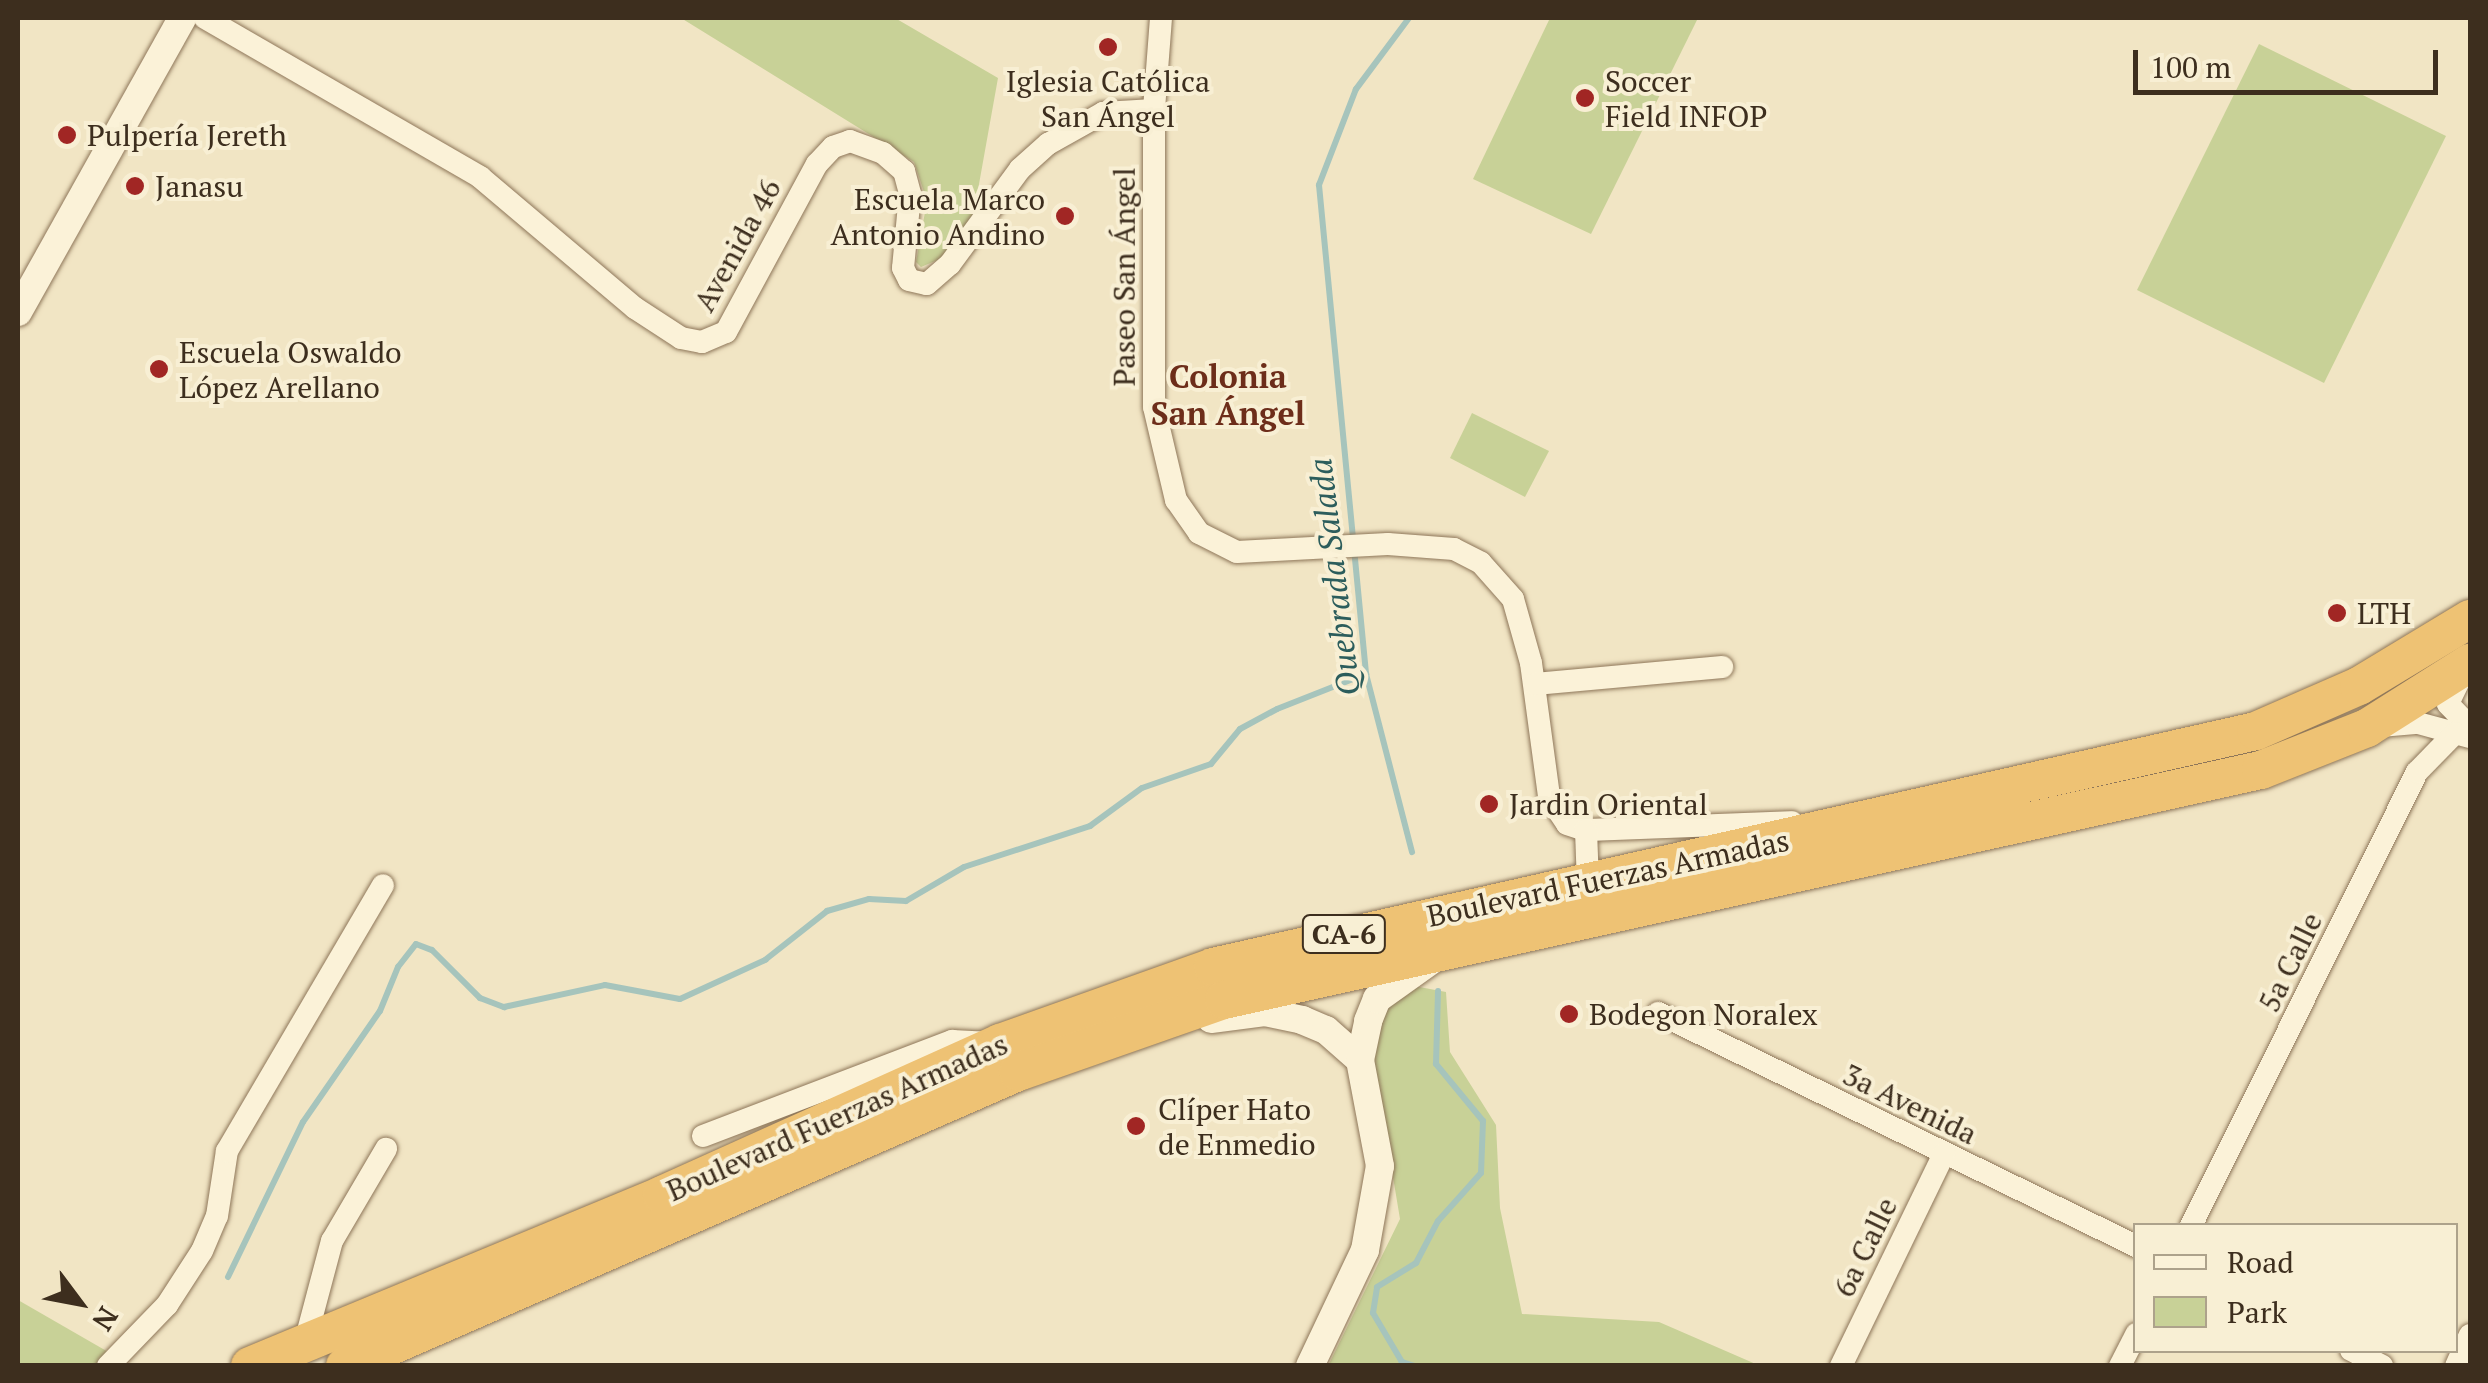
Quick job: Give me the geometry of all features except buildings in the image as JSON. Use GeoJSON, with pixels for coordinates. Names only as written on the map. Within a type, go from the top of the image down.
{"type":"FeatureCollection","features":[{"type":"Feature","properties":{"kind":"highway","name":"Boulevard Fuerzas Armadas"},"geometry":{"type":"LineString","coordinates":[[250,1366],[1000,1043],[1284,948],[1588,884],[2256,731],[2359,686],[2470,618]]}},
{"type":"Feature","properties":{"kind":"highway","name":"Boulevard Fuerzas Armadas"},"geometry":{"type":"LineString","coordinates":[[344,1366],[1018,1072],[1224,1000],[2210,782],[2367,728],[2470,664]]}},
{"type":"Feature","properties":{"kind":"street"},"geometry":{"type":"LineString","coordinates":[[18,312],[182,18]]}},
{"type":"Feature","properties":{"kind":"street","name":"Avenida 46"},"geometry":{"type":"LineString","coordinates":[[205,18],[480,177],[635,308],[681,338],[702,342],[726,332],[832,147],[850,141],[884,153],[904,172],[910,194],[904,268],[909,280],[927,284],[950,264],[1020,169],[1048,144],[1103,113],[1154,110]]}},
{"type":"Feature","properties":{"kind":"street","name":"Paseo San Ángel"},"geometry":{"type":"LineString","coordinates":[[1162,18],[1154,110],[1154,408],[1176,500],[1216,546],[1237,552],[1388,544],[1454,548],[1494,575],[1512,600],[1535,684],[1549,797],[1566,824],[1586,830]]}},
{"type":"Feature","properties":{"kind":"street"},"geometry":{"type":"LineString","coordinates":[[2465,732],[2448,704],[2470,664]]}},
{"type":"Feature","properties":{"kind":"street"},"geometry":{"type":"LineString","coordinates":[[1535,684],[1722,667]]}},
{"type":"Feature","properties":{"kind":"street"},"geometry":{"type":"LineString","coordinates":[[2367,728],[2418,723],[2465,732]]}},
{"type":"Feature","properties":{"kind":"street","name":"5a Calle"},"geometry":{"type":"LineString","coordinates":[[2192,1223],[2417,772],[2465,732]]}},
{"type":"Feature","properties":{"kind":"street"},"geometry":{"type":"LineString","coordinates":[[1588,884],[1586,830],[1870,820]]}},
{"type":"Feature","properties":{"kind":"street"},"geometry":{"type":"LineString","coordinates":[[108,1366],[167,1305],[202,1250],[218,1216],[228,1151],[383,886]]}},
{"type":"Feature","properties":{"kind":"street"},"geometry":{"type":"LineString","coordinates":[[1310,1366],[1365,1250],[1380,1166],[1360,1060],[1378,999],[1450,948]]}},
{"type":"Feature","properties":{"kind":"street"},"geometry":{"type":"LineString","coordinates":[[1139,1029],[1265,1012],[1326,1030],[1360,1060]]}},
{"type":"Feature","properties":{"kind":"street","name":"3a Avenida"},"geometry":{"type":"LineString","coordinates":[[1658,1014],[2133,1245]]}},
{"type":"Feature","properties":{"kind":"street"},"geometry":{"type":"LineString","coordinates":[[704,1136],[952,1041],[1000,1043]]}},
{"type":"Feature","properties":{"kind":"street"},"geometry":{"type":"LineString","coordinates":[[304,1346],[332,1241],[386,1149]]}},
{"type":"Feature","properties":{"kind":"street","name":"6a Calle"},"geometry":{"type":"LineString","coordinates":[[1841,1366],[1944,1154]]}},
{"type":"Feature","properties":{"kind":"street"},"geometry":{"type":"LineString","coordinates":[[2456,1366],[2470,1335]]}},
{"type":"Feature","properties":{"kind":"street"},"geometry":{"type":"LineString","coordinates":[[2120,1366],[2133,1340]]}},
{"type":"Feature","properties":{"kind":"street"},"geometry":{"type":"LineString","coordinates":[[2357,1353],[2382,1366]]}},
{"type":"Feature","properties":{"kind":"green space"},"geometry":{"type":"Polygon","coordinates":[[[681,18],[895,18],[998,78],[974,212],[947,256],[921,267],[916,262],[927,201],[914,162],[681,18]]]}},
{"type":"Feature","properties":{"kind":"green space","name":"Soccer Field INFOP"},"geometry":{"type":"Polygon","coordinates":[[[1550,18],[1698,18],[1591,234],[1473,179],[1550,18]]]}},
{"type":"Feature","properties":{"kind":"green space"},"geometry":{"type":"Polygon","coordinates":[[[2259,44],[2446,136],[2324,383],[2137,290],[2259,44]]]}},
{"type":"Feature","properties":{"kind":"green space"},"geometry":{"type":"Polygon","coordinates":[[[1472,413],[1549,451],[1525,497],[1450,458],[1472,413]]]}},
{"type":"Feature","properties":{"kind":"green space"},"geometry":{"type":"Polygon","coordinates":[[[1414,986],[1446,992],[1450,1052],[1496,1125],[1500,1208],[1522,1314],[1659,1322],[1758,1365],[1328,1366],[1400,1219],[1373,1057],[1383,1008],[1414,986]]]}},
{"type":"Feature","properties":{"kind":"green space"},"geometry":{"type":"Polygon","coordinates":[[[18,1300],[110,1353],[96,1365],[18,1365],[18,1300]]]}},
{"type":"Feature","properties":{"kind":"waterway","name":"Quebrada Salada"},"geometry":{"type":"LineString","coordinates":[[1409,18],[1356,89],[1319,185],[1366,674],[1412,852]]}},
{"type":"Feature","properties":{"kind":"waterway"},"geometry":{"type":"LineString","coordinates":[[228,1277],[303,1122],[380,1011],[398,967],[416,944],[432,950],[480,998],[504,1007],[605,985],[680,999],[765,960],[827,911],[869,899],[906,901],[964,867],[1090,826],[1142,788],[1211,764],[1240,729],[1277,709],[1366,674]]}},
{"type":"Feature","properties":{"kind":"waterway","name":"Quebrada Salada"},"geometry":{"type":"LineString","coordinates":[[1415,1366],[1402,1362],[1373,1313],[1377,1287],[1416,1263],[1438,1221],[1481,1173],[1483,1121],[1436,1064],[1438,991]]}},
{"type":"Feature","properties":{"kind":"place","name":"Iglesia Católica San Ángel"},"geometry":{"type":"Point","coordinates":[1108,47]}},
{"type":"Feature","properties":{"kind":"place","name":"Soccer Field INFOP"},"geometry":{"type":"Point","coordinates":[1585,98]}},
{"type":"Feature","properties":{"kind":"place","name":"Pulpería Jereth"},"geometry":{"type":"Point","coordinates":[67,135]}},
{"type":"Feature","properties":{"kind":"place","name":"Janasu"},"geometry":{"type":"Point","coordinates":[135,186]}},
{"type":"Feature","properties":{"kind":"place","name":"Escuela Marco Antonio Andino"},"geometry":{"type":"Point","coordinates":[1065,216]}},
{"type":"Feature","properties":{"kind":"place","name":"Escuela Oswaldo López Arellano"},"geometry":{"type":"Point","coordinates":[159,369]}},
{"type":"Feature","properties":{"kind":"place","name":"LTH"},"geometry":{"type":"Point","coordinates":[2337,613]}},
{"type":"Feature","properties":{"kind":"place","name":"Jardin Oriental"},"geometry":{"type":"Point","coordinates":[1489,804]}},
{"type":"Feature","properties":{"kind":"place","name":"Bodegon Noralex"},"geometry":{"type":"Point","coordinates":[1569,1014]}},
{"type":"Feature","properties":{"kind":"place","name":"Clíper Hato de Enmedio"},"geometry":{"type":"Point","coordinates":[1136,1126]}},
{"type":"Feature","properties":{"kind":"district","name":"Colonia San Ángel"},"geometry":{"type":"Point","coordinates":[1228,396]}}]}
